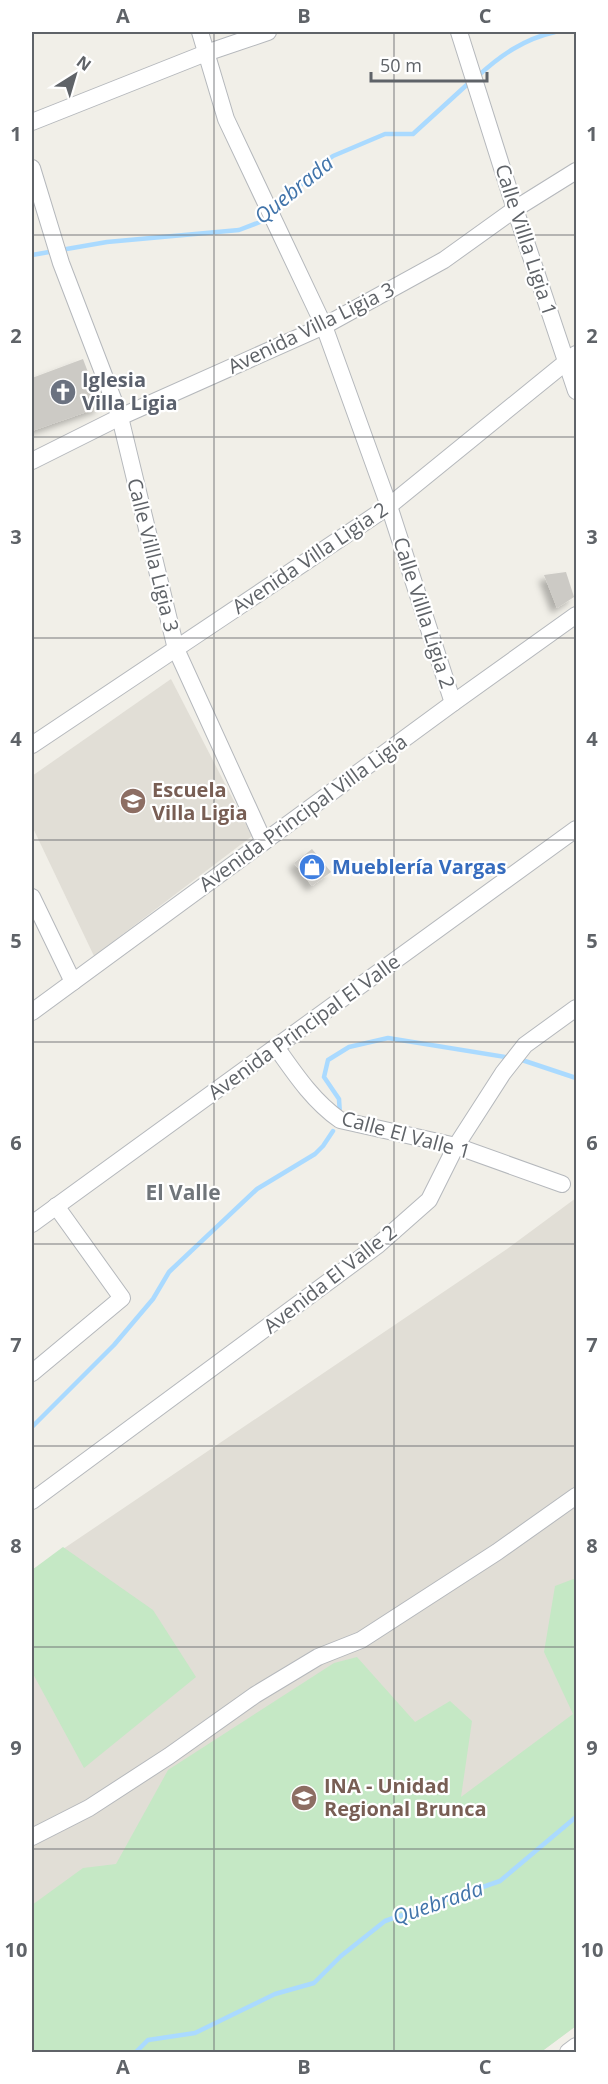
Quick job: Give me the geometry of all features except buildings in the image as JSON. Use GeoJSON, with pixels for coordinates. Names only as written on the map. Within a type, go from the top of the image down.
{"type":"FeatureCollection","features":[{"type":"Feature","properties":{"kind":"street","name":"Calle Villla Ligia 2"},"geometry":{"type":"LineString","coordinates":[[200,32],[226,119],[324,326],[389,506],[453,703]]}},
{"type":"Feature","properties":{"kind":"street"},"geometry":{"type":"LineString","coordinates":[[32,122],[206,53],[268,32]]}},
{"type":"Feature","properties":{"kind":"street","name":"Calle Villla Ligia 1"},"geometry":{"type":"LineString","coordinates":[[459,32],[515,209],[571,358],[576,391]]}},
{"type":"Feature","properties":{"kind":"street","name":"Calle Villla Ligia 3"},"geometry":{"type":"LineString","coordinates":[[32,168],[60,260],[120,417],[176,649],[264,842]]}},
{"type":"Feature","properties":{"kind":"street","name":"Avenida Villa Ligia 3"},"geometry":{"type":"LineString","coordinates":[[32,461],[120,417],[324,326],[444,260],[515,209],[576,171]]}},
{"type":"Feature","properties":{"kind":"street","name":"Avenida Villa Ligia 2"},"geometry":{"type":"LineString","coordinates":[[32,745],[389,506],[571,358]]}},
{"type":"Feature","properties":{"kind":"street","name":"Avenida Principal Villa Ligia"},"geometry":{"type":"LineString","coordinates":[[32,1012],[576,615]]}},
{"type":"Feature","properties":{"kind":"street","name":"Avenida Principal El Valle"},"geometry":{"type":"LineString","coordinates":[[32,1224],[576,830]]}},
{"type":"Feature","properties":{"kind":"street"},"geometry":{"type":"LineString","coordinates":[[32,897],[73,982]]}},
{"type":"Feature","properties":{"kind":"street","name":"Avenida El Valle 2"},"geometry":{"type":"LineString","coordinates":[[32,1501],[378,1245],[429,1200],[456,1146],[508,1067],[522,1049],[576,1008]]}},
{"type":"Feature","properties":{"kind":"street","name":"Calle El Valle 1"},"geometry":{"type":"LineString","coordinates":[[276,1047],[304,1086],[340,1120],[456,1146],[562,1185]]}},
{"type":"Feature","properties":{"kind":"street"},"geometry":{"type":"LineString","coordinates":[[32,1373],[122,1298],[56,1206]]}},
{"type":"Feature","properties":{"kind":"street"},"geometry":{"type":"LineString","coordinates":[[32,1837],[99,1801],[169,1756],[264,1689],[318,1658],[361,1640],[497,1552],[576,1496]]}},
{"type":"Feature","properties":{"kind":"street"},"geometry":{"type":"LineString","coordinates":[[568,2052],[576,2046]]}},
{"type":"Feature","properties":{"kind":"shaded area","name":"Escuela Villa Ligia"},"geometry":{"type":"Polygon","coordinates":[[[171,679],[252,836],[94,956],[32,826],[32,776],[171,679]]]}},
{"type":"Feature","properties":{"kind":"shaded area","name":"INA - Unidad Regional Brunca"},"geometry":{"type":"Polygon","coordinates":[[[576,1198],[576,2026],[541,2052],[32,2052],[32,1570],[507,1249],[576,1198]]]}},
{"type":"Feature","properties":{"kind":"green space"},"geometry":{"type":"Polygon","coordinates":[[[63,1547],[153,1610],[196,1677],[84,1768],[32,1672],[32,1570],[63,1547]]]}},
{"type":"Feature","properties":{"kind":"green space"},"geometry":{"type":"Polygon","coordinates":[[[576,1578],[576,2026],[541,2052],[32,2052],[32,1905],[83,1868],[116,1864],[168,1770],[334,1663],[357,1657],[415,1722],[450,1701],[472,1721],[461,1797],[573,1714],[544,1652],[555,1586],[576,1578]]]}},
{"type":"Feature","properties":{"kind":"waterway","name":"Quebrada"},"geometry":{"type":"LineString","coordinates":[[478,76],[495,61],[514,49],[533,39],[555,32]]}},
{"type":"Feature","properties":{"kind":"waterway","name":"Quebrada"},"geometry":{"type":"LineString","coordinates":[[275,210],[284,204],[313,171],[333,156],[385,134],[413,134],[471,81]]}},
{"type":"Feature","properties":{"kind":"waterway","name":"Quebrada"},"geometry":{"type":"LineString","coordinates":[[32,255],[107,242],[239,230],[260,222],[268,216]]}},
{"type":"Feature","properties":{"kind":"waterway"},"geometry":{"type":"LineString","coordinates":[[340,1115],[339,1099],[324,1077],[328,1060],[349,1047],[388,1038],[511,1058]]}},
{"type":"Feature","properties":{"kind":"waterway"},"geometry":{"type":"LineString","coordinates":[[519,1059],[576,1078]]}},
{"type":"Feature","properties":{"kind":"waterway"},"geometry":{"type":"LineString","coordinates":[[32,1427],[114,1345],[153,1299],[169,1272],[257,1189],[315,1154],[333,1131]]}},
{"type":"Feature","properties":{"kind":"waterway","name":"Quebrada"},"geometry":{"type":"LineString","coordinates":[[136,2052],[148,2040],[195,2033],[275,1994],[314,1983],[341,1956],[385,1921],[500,1881],[576,1817]]}},
{"type":"Feature","properties":{"kind":"place","name":"Iglesia Villa Ligia"},"geometry":{"type":"Point","coordinates":[63,392]}},
{"type":"Feature","properties":{"kind":"place","name":"Escuela Villa Ligia"},"geometry":{"type":"Point","coordinates":[133,801]}},
{"type":"Feature","properties":{"kind":"place","name":"Mueblería Vargas"},"geometry":{"type":"Point","coordinates":[312,867]}},
{"type":"Feature","properties":{"kind":"place","name":"INA - Unidad Regional Brunca"},"geometry":{"type":"Point","coordinates":[304,1798]}},
{"type":"Feature","properties":{"kind":"district","name":"El Valle"},"geometry":{"type":"Point","coordinates":[183,1193]}}]}
